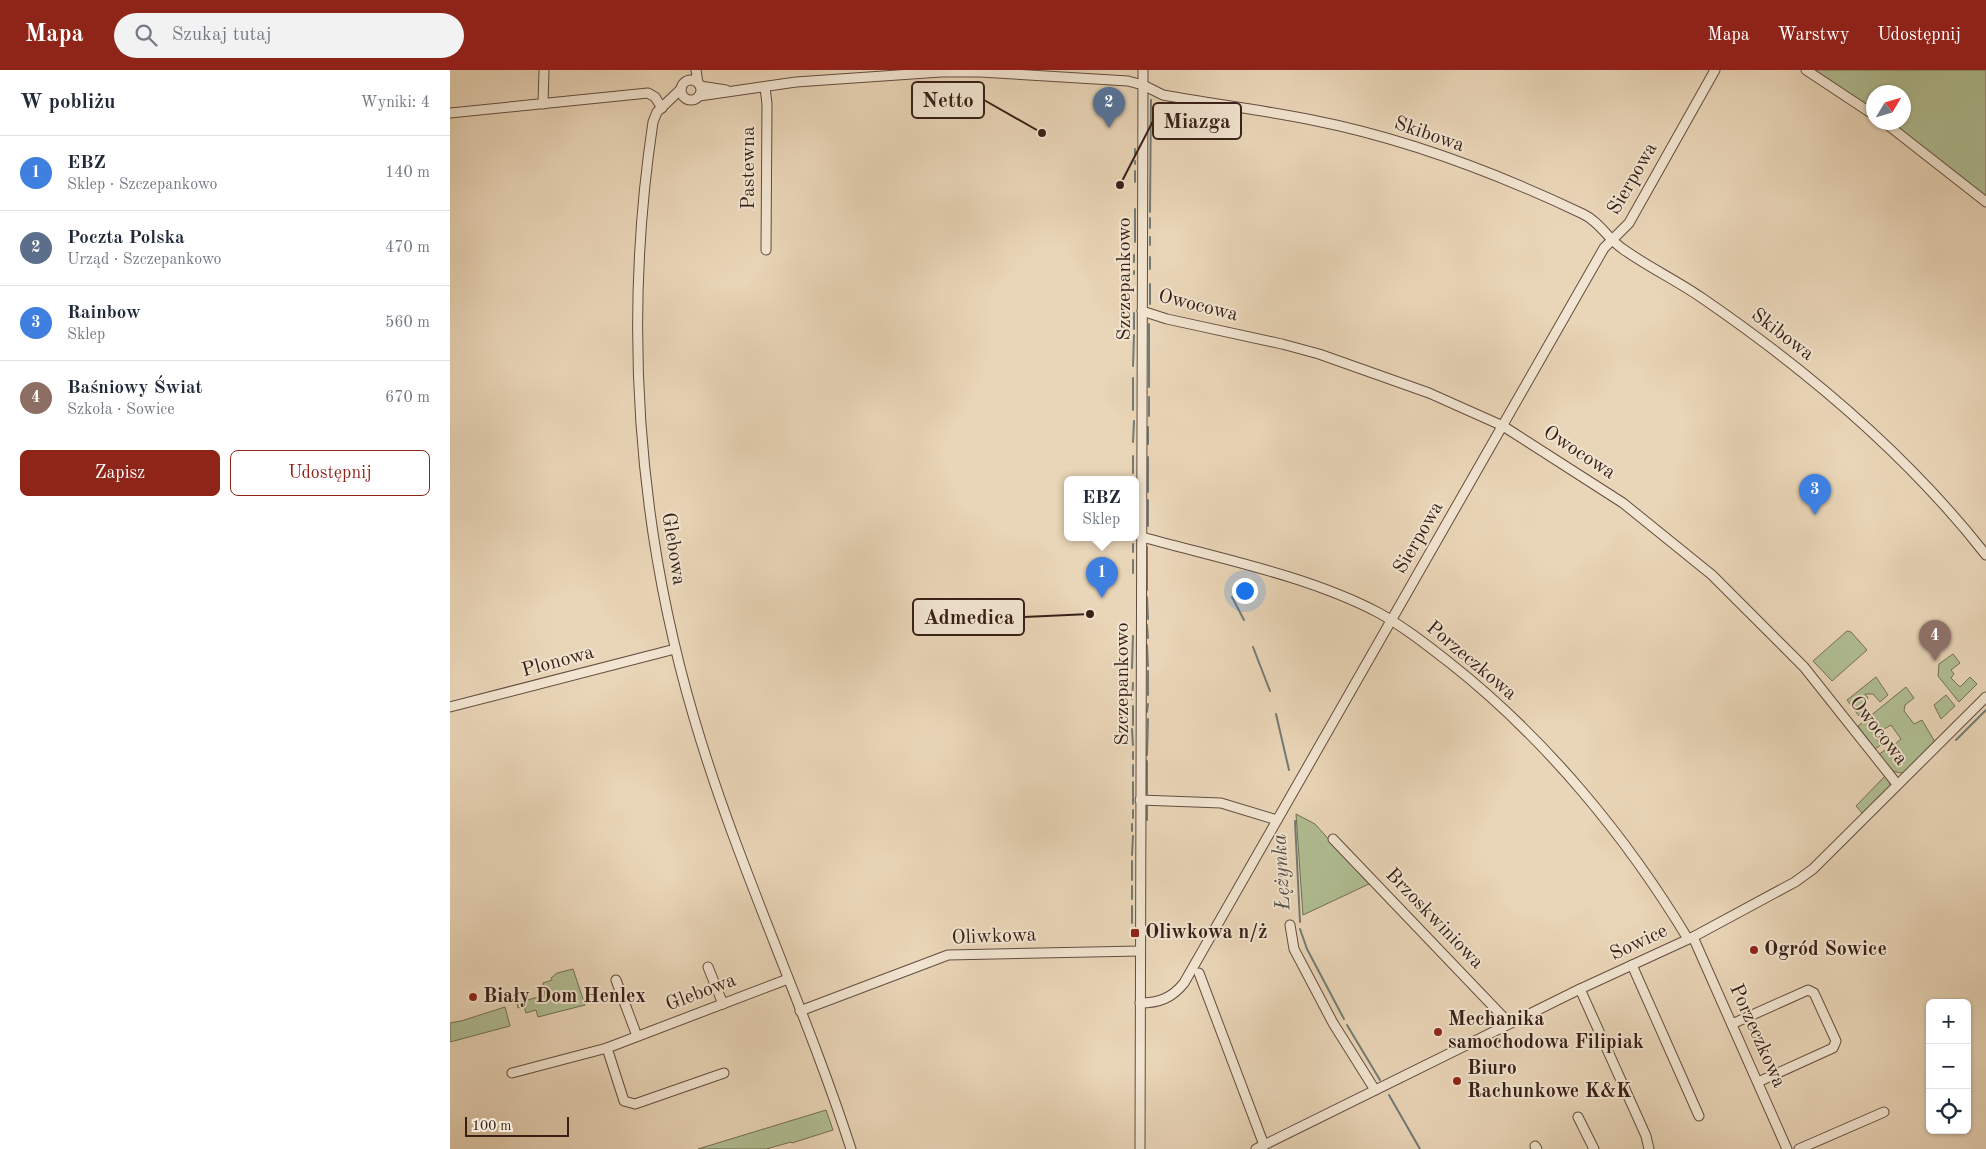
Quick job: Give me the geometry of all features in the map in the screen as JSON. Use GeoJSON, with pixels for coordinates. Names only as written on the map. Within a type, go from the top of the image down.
{"type":"FeatureCollection","features":[{"type":"Feature","properties":{"kind":"street"},"geometry":{"type":"LineString","coordinates":[[543,104],[544,70]]}},
{"type":"Feature","properties":{"kind":"street"},"geometry":{"type":"LineString","coordinates":[[688,99],[683,95],[681,89],[687,81],[690,70]]}},
{"type":"Feature","properties":{"kind":"street"},"geometry":{"type":"LineString","coordinates":[[450,113],[648,93],[655,97],[662,108],[688,99],[694,100],[699,96],[696,70]]}},
{"type":"Feature","properties":{"kind":"street","name":"Szczepankowo"},"geometry":{"type":"LineString","coordinates":[[1140,1149],[1143,70]]}},
{"type":"Feature","properties":{"kind":"street","name":"Sierpowa"},"geometry":{"type":"LineString","coordinates":[[1140,1003],[1156,1003],[1164,1000],[1180,987],[1392,621],[1604,248],[1629,224],[1715,70]]}},
{"type":"Feature","properties":{"kind":"street"},"geometry":{"type":"LineString","coordinates":[[1806,70],[1866,110]]}},
{"type":"Feature","properties":{"kind":"street","name":"Skibowa"},"geometry":{"type":"LineString","coordinates":[[699,96],[860,76],[975,72],[1128,81],[1143,85],[1163,96],[1313,120],[1409,145],[1492,176],[1583,214],[1598,223],[1623,249],[1699,296],[1756,336],[1822,388],[1904,464],[1986,555]]}},
{"type":"Feature","properties":{"kind":"street"},"geometry":{"type":"LineString","coordinates":[[687,81],[699,84]]}},
{"type":"Feature","properties":{"kind":"street","name":"Skibowa"},"geometry":{"type":"LineString","coordinates":[[699,84],[731,91]]}},
{"type":"Feature","properties":{"kind":"street","name":"Pastewna"},"geometry":{"type":"LineString","coordinates":[[765,87],[767,104],[766,250]]}},
{"type":"Feature","properties":{"kind":"street","name":"Glebowa"},"geometry":{"type":"LineString","coordinates":[[681,89],[662,108],[653,122],[641,230],[637,365],[640,430],[650,517],[675,649],[702,746],[851,1149]]}},
{"type":"Feature","properties":{"kind":"street"},"geometry":{"type":"LineString","coordinates":[[1894,130],[1986,202]]}},
{"type":"Feature","properties":{"kind":"street","name":"Owocowa"},"geometry":{"type":"LineString","coordinates":[[1142,310],[1167,319],[1319,354],[1429,392],[1503,426],[1623,503],[1712,575],[1775,635],[1808,672],[1897,784]]}},
{"type":"Feature","properties":{"kind":"street","name":"Porzeczkowa"},"geometry":{"type":"LineString","coordinates":[[1142,537],[1310,586],[1363,606],[1392,621],[1460,671],[1529,734],[1608,823],[1691,938],[1732,1024],[1787,1149]]}},
{"type":"Feature","properties":{"kind":"street","name":"Plonowa"},"geometry":{"type":"LineString","coordinates":[[450,707],[675,649]]}},
{"type":"Feature","properties":{"kind":"street","name":"Sowice"},"geometry":{"type":"LineString","coordinates":[[1260,1147],[1580,989],[1691,938],[1804,876],[1986,697]]}},
{"type":"Feature","properties":{"kind":"street"},"geometry":{"type":"LineString","coordinates":[[1140,800],[1221,804],[1277,820]]}},
{"type":"Feature","properties":{"kind":"street","name":"Brzoskwiniowa"},"geometry":{"type":"LineString","coordinates":[[1333,839],[1509,1024]]}},
{"type":"Feature","properties":{"kind":"street"},"geometry":{"type":"LineString","coordinates":[[1290,925],[1294,949],[1333,1023],[1375,1090]]}},
{"type":"Feature","properties":{"kind":"street","name":"Oliwkowa"},"geometry":{"type":"LineString","coordinates":[[800,1011],[948,955],[1140,952]]}},
{"type":"Feature","properties":{"kind":"street"},"geometry":{"type":"LineString","coordinates":[[1632,965],[1699,1116]]}},
{"type":"Feature","properties":{"kind":"street"},"geometry":{"type":"LineString","coordinates":[[708,966],[723,1004]]}},
{"type":"Feature","properties":{"kind":"street"},"geometry":{"type":"LineString","coordinates":[[1199,973],[1260,1147]]}},
{"type":"Feature","properties":{"kind":"street","name":"Glebowa"},"geometry":{"type":"LineString","coordinates":[[512,1073],[607,1048],[788,979]]}},
{"type":"Feature","properties":{"kind":"street"},"geometry":{"type":"LineString","coordinates":[[616,980],[637,1036]]}},
{"type":"Feature","properties":{"kind":"street"},"geometry":{"type":"LineString","coordinates":[[1580,989],[1646,1136],[1648,1149]]}},
{"type":"Feature","properties":{"kind":"street"},"geometry":{"type":"LineString","coordinates":[[1732,1024],[1808,990],[1814,993],[1836,1041],[1833,1048],[1758,1082]]}},
{"type":"Feature","properties":{"kind":"street"},"geometry":{"type":"LineString","coordinates":[[607,1048],[624,1101],[628,1104],[635,1104],[724,1073]]}},
{"type":"Feature","properties":{"kind":"street"},"geometry":{"type":"LineString","coordinates":[[1799,1149],[1884,1112]]}},
{"type":"Feature","properties":{"kind":"street"},"geometry":{"type":"LineString","coordinates":[[1578,1117],[1594,1149]]}},
{"type":"Feature","properties":{"kind":"green space"},"geometry":{"type":"Polygon","coordinates":[[[1811,70],[1986,70],[1986,199],[1896,130],[1911,130],[1911,85],[1866,85],[1866,107],[1811,70]]]}},
{"type":"Feature","properties":{"kind":"green space"},"geometry":{"type":"Polygon","coordinates":[[[1847,631],[1851,632],[1867,650],[1832,681],[1813,661],[1847,631]]]}},
{"type":"Feature","properties":{"kind":"green space"},"geometry":{"type":"Polygon","coordinates":[[[1953,654],[1960,663],[1951,670],[1954,674],[1951,678],[1960,687],[1970,677],[1977,684],[1959,702],[1938,676],[1939,664],[1953,654]]]}},
{"type":"Feature","properties":{"kind":"green space"},"geometry":{"type":"Polygon","coordinates":[[[1876,677],[1888,695],[1880,702],[1873,694],[1865,694],[1868,698],[1861,704],[1865,711],[1859,716],[1847,700],[1876,677]]]}},
{"type":"Feature","properties":{"kind":"green space"},"geometry":{"type":"Polygon","coordinates":[[[1906,687],[1914,698],[1905,705],[1904,711],[1914,724],[1922,720],[1935,742],[1903,773],[1898,773],[1891,770],[1878,755],[1885,750],[1886,752],[1901,739],[1891,725],[1874,735],[1881,745],[1875,749],[1858,726],[1906,687]]]}},
{"type":"Feature","properties":{"kind":"green space"},"geometry":{"type":"Polygon","coordinates":[[[1946,695],[1955,706],[1941,719],[1934,705],[1946,695]]]}},
{"type":"Feature","properties":{"kind":"green space"},"geometry":{"type":"Polygon","coordinates":[[[1886,775],[1890,780],[1890,786],[1862,813],[1856,806],[1886,775]]]}},
{"type":"Feature","properties":{"kind":"green space"},"geometry":{"type":"Polygon","coordinates":[[[1296,814],[1315,824],[1369,884],[1303,915],[1296,814]]]}},
{"type":"Feature","properties":{"kind":"green space"},"geometry":{"type":"Polygon","coordinates":[[[573,969],[585,1005],[538,1017],[536,1010],[526,1013],[524,1006],[518,1008],[517,1003],[545,995],[543,983],[552,980],[551,978],[557,973],[573,969]]]}},
{"type":"Feature","properties":{"kind":"green space"},"geometry":{"type":"Polygon","coordinates":[[[505,1007],[510,1026],[450,1042],[450,1023],[505,1007]]]}},
{"type":"Feature","properties":{"kind":"green space"},"geometry":{"type":"Polygon","coordinates":[[[826,1110],[833,1130],[792,1143],[766,1149],[698,1149],[826,1110]]]}},
{"type":"Feature","properties":{"kind":"waterway"},"geometry":{"type":"LineString","coordinates":[[1150,212],[1151,100]]}},
{"type":"Feature","properties":{"kind":"waterway"},"geometry":{"type":"LineString","coordinates":[[1135,149],[1135,155]]}},
{"type":"Feature","properties":{"kind":"waterway"},"geometry":{"type":"LineString","coordinates":[[1135,171],[1135,182]]}},
{"type":"Feature","properties":{"kind":"waterway"},"geometry":{"type":"LineString","coordinates":[[1135,209],[1135,242]]}},
{"type":"Feature","properties":{"kind":"waterway"},"geometry":{"type":"LineString","coordinates":[[1150,218],[1150,228]]}},
{"type":"Feature","properties":{"kind":"waterway"},"geometry":{"type":"LineString","coordinates":[[1150,237],[1150,245]]}},
{"type":"Feature","properties":{"kind":"waterway"},"geometry":{"type":"LineString","coordinates":[[1134,255],[1134,262]]}},
{"type":"Feature","properties":{"kind":"waterway"},"geometry":{"type":"LineString","coordinates":[[1150,257],[1150,269]]}},
{"type":"Feature","properties":{"kind":"waterway"},"geometry":{"type":"LineString","coordinates":[[1150,284],[1150,304]]}},
{"type":"Feature","properties":{"kind":"waterway"},"geometry":{"type":"LineString","coordinates":[[1134,313],[1134,329]]}},
{"type":"Feature","properties":{"kind":"waterway"},"geometry":{"type":"LineString","coordinates":[[1149,324],[1149,387]]}},
{"type":"Feature","properties":{"kind":"waterway"},"geometry":{"type":"LineString","coordinates":[[1133,366],[1134,335]]}},
{"type":"Feature","properties":{"kind":"waterway"},"geometry":{"type":"LineString","coordinates":[[1133,378],[1133,410]]}},
{"type":"Feature","properties":{"kind":"waterway"},"geometry":{"type":"LineString","coordinates":[[1149,397],[1149,416]]}},
{"type":"Feature","properties":{"kind":"waterway"},"geometry":{"type":"LineString","coordinates":[[1133,442],[1134,421]]}},
{"type":"Feature","properties":{"kind":"waterway"},"geometry":{"type":"LineString","coordinates":[[1148,427],[1148,444]]}},
{"type":"Feature","properties":{"kind":"waterway"},"geometry":{"type":"LineString","coordinates":[[1133,456],[1133,473]]}},
{"type":"Feature","properties":{"kind":"waterway"},"geometry":{"type":"LineString","coordinates":[[1148,457],[1148,492]]}},
{"type":"Feature","properties":{"kind":"waterway"},"geometry":{"type":"LineString","coordinates":[[1148,500],[1148,526]]}},
{"type":"Feature","properties":{"kind":"waterway"},"geometry":{"type":"LineString","coordinates":[[1133,544],[1133,552]]}},
{"type":"Feature","properties":{"kind":"waterway"},"geometry":{"type":"LineString","coordinates":[[1147,547],[1147,590]]}},
{"type":"Feature","properties":{"kind":"waterway"},"geometry":{"type":"LineString","coordinates":[[1133,560],[1133,573]]}},
{"type":"Feature","properties":{"kind":"waterway"},"geometry":{"type":"LineString","coordinates":[[1147,597],[1148,619]]}},
{"type":"Feature","properties":{"kind":"waterway","name":"Łężynka"},"geometry":{"type":"LineString","coordinates":[[1232,597],[1244,620]]}},
{"type":"Feature","properties":{"kind":"waterway"},"geometry":{"type":"LineString","coordinates":[[1147,625],[1148,638]]}},
{"type":"Feature","properties":{"kind":"waterway"},"geometry":{"type":"LineString","coordinates":[[1132,668],[1133,636]]}},
{"type":"Feature","properties":{"kind":"waterway"},"geometry":{"type":"LineString","coordinates":[[1147,645],[1148,666]]}},
{"type":"Feature","properties":{"kind":"waterway","name":"Łężynka"},"geometry":{"type":"LineString","coordinates":[[1253,647],[1270,691]]}},
{"type":"Feature","properties":{"kind":"waterway"},"geometry":{"type":"LineString","coordinates":[[1148,671],[1148,695]]}},
{"type":"Feature","properties":{"kind":"waterway"},"geometry":{"type":"LineString","coordinates":[[1132,699],[1133,683]]}},
{"type":"Feature","properties":{"kind":"waterway"},"geometry":{"type":"LineString","coordinates":[[1147,712],[1148,704]]}},
{"type":"Feature","properties":{"kind":"waterway"},"geometry":{"type":"LineString","coordinates":[[1133,706],[1133,725]]}},
{"type":"Feature","properties":{"kind":"waterway"},"geometry":{"type":"LineString","coordinates":[[1956,740],[1986,710]]}},
{"type":"Feature","properties":{"kind":"waterway","name":"Łężynka"},"geometry":{"type":"LineString","coordinates":[[1276,714],[1289,770]]}},
{"type":"Feature","properties":{"kind":"waterway"},"geometry":{"type":"LineString","coordinates":[[1147,755],[1148,719]]}},
{"type":"Feature","properties":{"kind":"waterway"},"geometry":{"type":"LineString","coordinates":[[1132,729],[1133,745]]}},
{"type":"Feature","properties":{"kind":"waterway"},"geometry":{"type":"LineString","coordinates":[[1133,752],[1133,759]]}},
{"type":"Feature","properties":{"kind":"waterway"},"geometry":{"type":"LineString","coordinates":[[1147,761],[1147,794]]}},
{"type":"Feature","properties":{"kind":"waterway"},"geometry":{"type":"LineString","coordinates":[[1133,765],[1133,776]]}},
{"type":"Feature","properties":{"kind":"waterway"},"geometry":{"type":"LineString","coordinates":[[1133,782],[1133,804]]}},
{"type":"Feature","properties":{"kind":"waterway"},"geometry":{"type":"LineString","coordinates":[[1147,806],[1147,820]]}},
{"type":"Feature","properties":{"kind":"waterway"},"geometry":{"type":"LineString","coordinates":[[1133,810],[1133,818]]}},
{"type":"Feature","properties":{"kind":"waterway","name":"Łężynka"},"geometry":{"type":"LineString","coordinates":[[1295,821],[1300,922]]}},
{"type":"Feature","properties":{"kind":"waterway"},"geometry":{"type":"LineString","coordinates":[[1132,824],[1132,831]]}},
{"type":"Feature","properties":{"kind":"waterway"},"geometry":{"type":"LineString","coordinates":[[1132,855],[1133,836]]}},
{"type":"Feature","properties":{"kind":"waterway"},"geometry":{"type":"LineString","coordinates":[[1132,861],[1132,880]]}},
{"type":"Feature","properties":{"kind":"waterway"},"geometry":{"type":"LineString","coordinates":[[1132,886],[1132,899]]}},
{"type":"Feature","properties":{"kind":"waterway"},"geometry":{"type":"LineString","coordinates":[[1132,906],[1132,923]]}},
{"type":"Feature","properties":{"kind":"waterway","name":"Łężynka"},"geometry":{"type":"LineString","coordinates":[[1300,929],[1307,949],[1344,1019]]}},
{"type":"Feature","properties":{"kind":"waterway","name":"Łężynka"},"geometry":{"type":"LineString","coordinates":[[1347,1025],[1380,1080]]}},
{"type":"Feature","properties":{"kind":"waterway","name":"Łężynka"},"geometry":{"type":"LineString","coordinates":[[1389,1095],[1420,1149]]}},
{"type":"Feature","properties":{"kind":"place","name":"Poczta Polska"},"geometry":{"type":"Point","coordinates":[1109,128]}},
{"type":"Feature","properties":{"kind":"place","name":"Netto"},"geometry":{"type":"Point","coordinates":[1042,133]}},
{"type":"Feature","properties":{"kind":"place","name":"Miazga"},"geometry":{"type":"Point","coordinates":[1120,185]}},
{"type":"Feature","properties":{"kind":"place","name":"Rainbow"},"geometry":{"type":"Point","coordinates":[1815,515]}},
{"type":"Feature","properties":{"kind":"place","name":"EBZ"},"geometry":{"type":"Point","coordinates":[1102,598]}},
{"type":"Feature","properties":{"kind":"place","name":"Admedica"},"geometry":{"type":"Point","coordinates":[1090,614]}},
{"type":"Feature","properties":{"kind":"place","name":"Baśniowy Świat"},"geometry":{"type":"Point","coordinates":[1935,661]}},
{"type":"Feature","properties":{"kind":"place","name":"Oliwkowa n/ż"},"geometry":{"type":"Point","coordinates":[1135,933]}},
{"type":"Feature","properties":{"kind":"place","name":"Ogród Sowice"},"geometry":{"type":"Point","coordinates":[1754,950]}},
{"type":"Feature","properties":{"kind":"place","name":"Biały Dom Henlex"},"geometry":{"type":"Point","coordinates":[473,997]}},
{"type":"Feature","properties":{"kind":"place","name":"Mechanika samochodowa Filipiak"},"geometry":{"type":"Point","coordinates":[1438,1032]}},
{"type":"Feature","properties":{"kind":"place","name":"Biuro Rachunkowe K&K"},"geometry":{"type":"Point","coordinates":[1457,1081]}}]}
